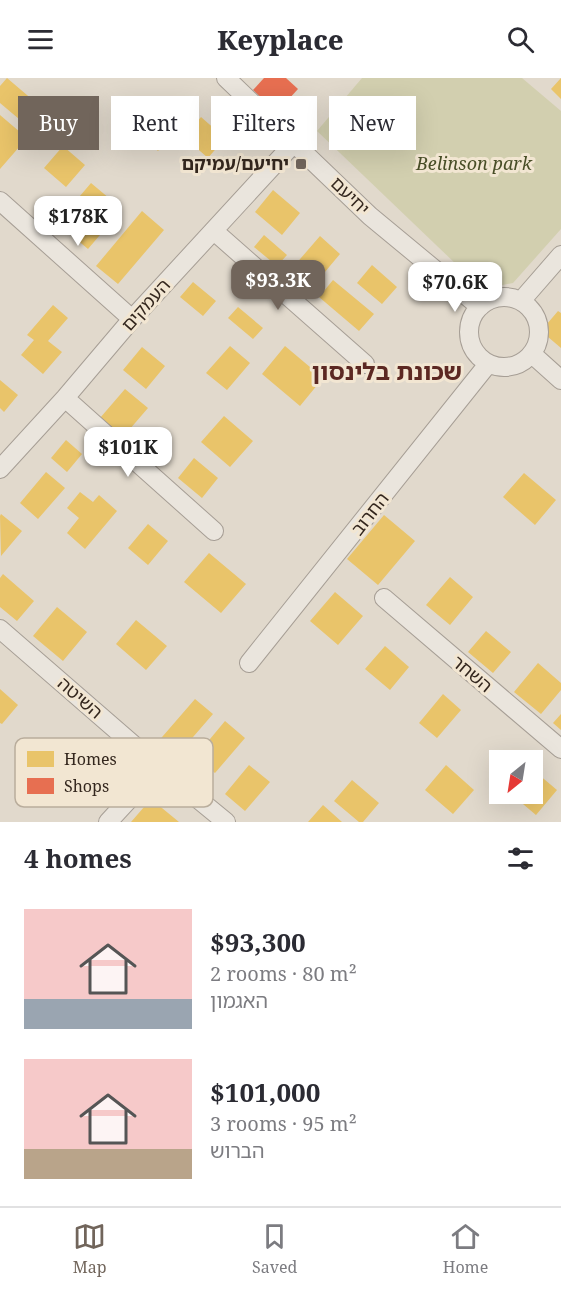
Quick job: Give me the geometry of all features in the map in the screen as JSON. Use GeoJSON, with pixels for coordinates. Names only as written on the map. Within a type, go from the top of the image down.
{"type":"FeatureCollection","features":[{"type":"Feature","properties":{"kind":"street","name":"יחיעם"},"geometry":{"type":"LineString","coordinates":[[226,78],[245,96]]}},
{"type":"Feature","properties":{"kind":"street","name":"העמקים"},"geometry":{"type":"LineString","coordinates":[[0,469],[65,398],[132,319],[288,150]]}},
{"type":"Feature","properties":{"kind":"street","name":"יחיעם"},"geometry":{"type":"LineString","coordinates":[[303,150],[370,216],[480,307]]}},
{"type":"Feature","properties":{"kind":"street"},"geometry":{"type":"LineString","coordinates":[[0,201],[132,319]]}},
{"type":"Feature","properties":{"kind":"street"},"geometry":{"type":"LineString","coordinates":[[213,231],[365,364]]}},
{"type":"Feature","properties":{"kind":"street"},"geometry":{"type":"LineString","coordinates":[[521,301],[561,255]]}},
{"type":"Feature","properties":{"kind":"street"},"geometry":{"type":"LineString","coordinates":[[504,297],[521,301],[529,307],[539,325],[537,345],[532,354],[523,362],[512,367],[488,364],[479,357],[469,338],[473,316],[480,307],[495,298],[504,297]]}},
{"type":"Feature","properties":{"kind":"street"},"geometry":{"type":"LineString","coordinates":[[532,354],[561,380]]}},
{"type":"Feature","properties":{"kind":"street","name":"החרוב"},"geometry":{"type":"LineString","coordinates":[[249,663],[488,364]]}},
{"type":"Feature","properties":{"kind":"street"},"geometry":{"type":"LineString","coordinates":[[65,398],[214,531]]}},
{"type":"Feature","properties":{"kind":"street","name":"השחר"},"geometry":{"type":"LineString","coordinates":[[384,598],[561,749]]}},
{"type":"Feature","properties":{"kind":"street","name":"השיטה"},"geometry":{"type":"LineString","coordinates":[[0,629],[126,738]]}},
{"type":"Feature","properties":{"kind":"street"},"geometry":{"type":"LineString","coordinates":[[108,822],[122,807]]}},
{"type":"Feature","properties":{"kind":"street","name":"השיטה"},"geometry":{"type":"LineString","coordinates":[[208,807],[226,822]]}},
{"type":"Feature","properties":{"kind":"green space","name":"Belinson park"},"geometry":{"type":"Polygon","coordinates":[[[362,78],[522,78],[561,111],[561,229],[513,283],[482,289],[337,150],[416,150],[416,96],[347,96],[362,78]]]}},
{"type":"Feature","properties":{"kind":"green space","name":"Belinson park"},"geometry":{"type":"Polygon","coordinates":[[[329,117],[329,142],[317,131],[329,117]]]}},
{"type":"Feature","properties":{"kind":"building: Homes"},"geometry":{"type":"Polygon","coordinates":[[[7,78],[28,96],[18,96],[18,118],[0,103],[0,86],[7,78]]]}},
{"type":"Feature","properties":{"kind":"building: Homes"},"geometry":{"type":"Polygon","coordinates":[[[561,78],[561,99],[551,89],[561,78]]]}},
{"type":"Feature","properties":{"kind":"building: Homes"},"geometry":{"type":"Polygon","coordinates":[[[0,115],[18,130],[18,148],[0,169],[0,115]]]}},
{"type":"Feature","properties":{"kind":"building: Homes"},"geometry":{"type":"Polygon","coordinates":[[[201,117],[211,126],[211,150],[215,150],[208,158],[199,150],[199,119],[201,117]]]}},
{"type":"Feature","properties":{"kind":"building: Homes"},"geometry":{"type":"Polygon","coordinates":[[[60,150],[68,150],[85,165],[66,187],[44,168],[60,150]]]}},
{"type":"Feature","properties":{"kind":"building: Homes"},"geometry":{"type":"Polygon","coordinates":[[[91,183],[122,209],[88,249],[57,223],[91,183]]]}},
{"type":"Feature","properties":{"kind":"building: Homes"},"geometry":{"type":"Polygon","coordinates":[[[273,190],[300,213],[282,235],[255,212],[273,190]]]}},
{"type":"Feature","properties":{"kind":"building: Homes"},"geometry":{"type":"Polygon","coordinates":[[[142,211],[164,230],[118,284],[96,266],[142,211]]]}},
{"type":"Feature","properties":{"kind":"building: Homes"},"geometry":{"type":"Polygon","coordinates":[[[264,235],[287,255],[277,266],[254,247],[264,235]]]}},
{"type":"Feature","properties":{"kind":"building: Homes"},"geometry":{"type":"Polygon","coordinates":[[[320,236],[340,254],[309,291],[288,273],[320,236]]]}},
{"type":"Feature","properties":{"kind":"building: Homes"},"geometry":{"type":"Polygon","coordinates":[[[372,265],[397,287],[382,304],[357,283],[372,265]]]}},
{"type":"Feature","properties":{"kind":"building: Homes"},"geometry":{"type":"Polygon","coordinates":[[[333,280],[374,314],[359,331],[319,297],[333,280]]]}},
{"type":"Feature","properties":{"kind":"building: Homes"},"geometry":{"type":"Polygon","coordinates":[[[193,282],[216,301],[203,316],[180,297],[193,282]]]}},
{"type":"Feature","properties":{"kind":"building: Homes"},"geometry":{"type":"Polygon","coordinates":[[[53,305],[68,318],[48,341],[62,352],[43,374],[21,355],[34,340],[27,335],[53,305]]]}},
{"type":"Feature","properties":{"kind":"building: Homes"},"geometry":{"type":"Polygon","coordinates":[[[238,307],[263,328],[253,339],[228,318],[238,307]]]}},
{"type":"Feature","properties":{"kind":"building: Homes"},"geometry":{"type":"Polygon","coordinates":[[[558,311],[561,313],[561,348],[541,331],[558,311]]]}},
{"type":"Feature","properties":{"kind":"building: Homes"},"geometry":{"type":"Polygon","coordinates":[[[230,346],[250,363],[227,390],[206,373],[230,346]]]}},
{"type":"Feature","properties":{"kind":"building: Homes"},"geometry":{"type":"Polygon","coordinates":[[[285,346],[323,378],[300,406],[262,374],[285,346]]]}},
{"type":"Feature","properties":{"kind":"building: Homes"},"geometry":{"type":"Polygon","coordinates":[[[142,347],[165,366],[146,389],[123,370],[142,347]]]}},
{"type":"Feature","properties":{"kind":"building: Homes"},"geometry":{"type":"Polygon","coordinates":[[[0,380],[18,395],[4,412],[0,408],[0,380]]]}},
{"type":"Feature","properties":{"kind":"building: Homes"},"geometry":{"type":"Polygon","coordinates":[[[125,389],[148,408],[123,437],[100,418],[125,389]]]}},
{"type":"Feature","properties":{"kind":"building: Homes"},"geometry":{"type":"Polygon","coordinates":[[[224,416],[253,441],[230,467],[201,442],[224,416]]]}},
{"type":"Feature","properties":{"kind":"building: Homes"},"geometry":{"type":"Polygon","coordinates":[[[66,440],[82,454],[67,472],[51,458],[66,440]]]}},
{"type":"Feature","properties":{"kind":"building: Homes"},"geometry":{"type":"Polygon","coordinates":[[[194,458],[218,478],[202,498],[178,478],[194,458]]]}},
{"type":"Feature","properties":{"kind":"building: Homes"},"geometry":{"type":"Polygon","coordinates":[[[46,472],[65,488],[38,519],[20,503],[46,472]]]}},
{"type":"Feature","properties":{"kind":"building: Homes"},"geometry":{"type":"Polygon","coordinates":[[[524,473],[556,500],[535,525],[503,497],[524,473]]]}},
{"type":"Feature","properties":{"kind":"building: Homes"},"geometry":{"type":"Polygon","coordinates":[[[80,492],[93,502],[99,495],[117,511],[85,549],[67,533],[79,518],[67,508],[80,492]]]}},
{"type":"Feature","properties":{"kind":"building: Homes"},"geometry":{"type":"Polygon","coordinates":[[[1,514],[22,531],[1,556],[0,516],[1,514]]]}},
{"type":"Feature","properties":{"kind":"building: Homes"},"geometry":{"type":"Polygon","coordinates":[[[384,515],[415,541],[378,585],[347,559],[384,515]]]}},
{"type":"Feature","properties":{"kind":"building: Homes"},"geometry":{"type":"Polygon","coordinates":[[[148,524],[168,541],[148,565],[128,548],[148,524]]]}},
{"type":"Feature","properties":{"kind":"building: Homes"},"geometry":{"type":"Polygon","coordinates":[[[209,553],[246,584],[221,613],[184,582],[209,553]]]}},
{"type":"Feature","properties":{"kind":"building: Homes"},"geometry":{"type":"Polygon","coordinates":[[[3,574],[34,601],[17,621],[0,607],[0,578],[3,574]]]}},
{"type":"Feature","properties":{"kind":"building: Homes"},"geometry":{"type":"Polygon","coordinates":[[[450,577],[473,597],[450,625],[426,605],[450,577]]]}},
{"type":"Feature","properties":{"kind":"building: Homes"},"geometry":{"type":"Polygon","coordinates":[[[335,592],[363,616],[338,645],[310,621],[335,592]]]}},
{"type":"Feature","properties":{"kind":"building: Homes"},"geometry":{"type":"Polygon","coordinates":[[[57,607],[87,632],[63,661],[33,636],[57,607]]]}},
{"type":"Feature","properties":{"kind":"building: Homes"},"geometry":{"type":"Polygon","coordinates":[[[136,620],[167,646],[146,670],[116,644],[136,620]]]}},
{"type":"Feature","properties":{"kind":"building: Homes"},"geometry":{"type":"Polygon","coordinates":[[[486,631],[511,652],[493,673],[468,652],[486,631]]]}},
{"type":"Feature","properties":{"kind":"building: Homes"},"geometry":{"type":"Polygon","coordinates":[[[385,646],[409,667],[390,690],[365,669],[385,646]]]}},
{"type":"Feature","properties":{"kind":"building: Homes"},"geometry":{"type":"Polygon","coordinates":[[[538,663],[561,683],[561,690],[541,714],[514,692],[538,663]]]}},
{"type":"Feature","properties":{"kind":"building: Homes"},"geometry":{"type":"Polygon","coordinates":[[[0,689],[18,705],[2,724],[0,723],[0,689]]]}},
{"type":"Feature","properties":{"kind":"building: Homes"},"geometry":{"type":"Polygon","coordinates":[[[443,694],[461,710],[437,738],[419,723],[443,694]]]}},
{"type":"Feature","properties":{"kind":"building: Homes"},"geometry":{"type":"Polygon","coordinates":[[[195,699],[213,714],[192,738],[161,738],[195,699]]]}},
{"type":"Feature","properties":{"kind":"building: Homes"},"geometry":{"type":"Polygon","coordinates":[[[561,714],[561,730],[553,723],[561,714]]]}},
{"type":"Feature","properties":{"kind":"building: Homes"},"geometry":{"type":"Polygon","coordinates":[[[225,721],[245,738],[215,773],[213,771],[213,738],[211,738],[225,721]]]}},
{"type":"Feature","properties":{"kind":"building: Homes"},"geometry":{"type":"Polygon","coordinates":[[[249,765],[270,782],[245,811],[225,794],[249,765]]]}},
{"type":"Feature","properties":{"kind":"building: Homes"},"geometry":{"type":"Polygon","coordinates":[[[446,765],[474,790],[453,814],[425,790],[446,765]]]}},
{"type":"Feature","properties":{"kind":"building: Homes"},"geometry":{"type":"Polygon","coordinates":[[[543,778],[557,790],[536,815],[523,804],[543,804],[543,778]]]}},
{"type":"Feature","properties":{"kind":"building: Homes"},"geometry":{"type":"Polygon","coordinates":[[[352,780],[379,803],[363,822],[359,822],[334,801],[352,780]]]}},
{"type":"Feature","properties":{"kind":"building: Homes"},"geometry":{"type":"Polygon","coordinates":[[[323,805],[342,822],[308,822],[323,805]]]}},
{"type":"Feature","properties":{"kind":"building: Homes"},"geometry":{"type":"Polygon","coordinates":[[[144,807],[161,807],[179,822],[131,822],[144,807]]]}},
{"type":"Feature","properties":{"kind":"building: Shops"},"geometry":{"type":"Polygon","coordinates":[[[264,78],[286,78],[298,89],[292,96],[260,96],[253,90],[264,78]]]}},
{"type":"Feature","properties":{"kind":"place","name":"יחיעם/עמיקם"},"geometry":{"type":"Point","coordinates":[301,164]}},
{"type":"Feature","properties":{"kind":"district","name":"שכונת בלינסון"},"geometry":{"type":"Point","coordinates":[387,372]}}]}
